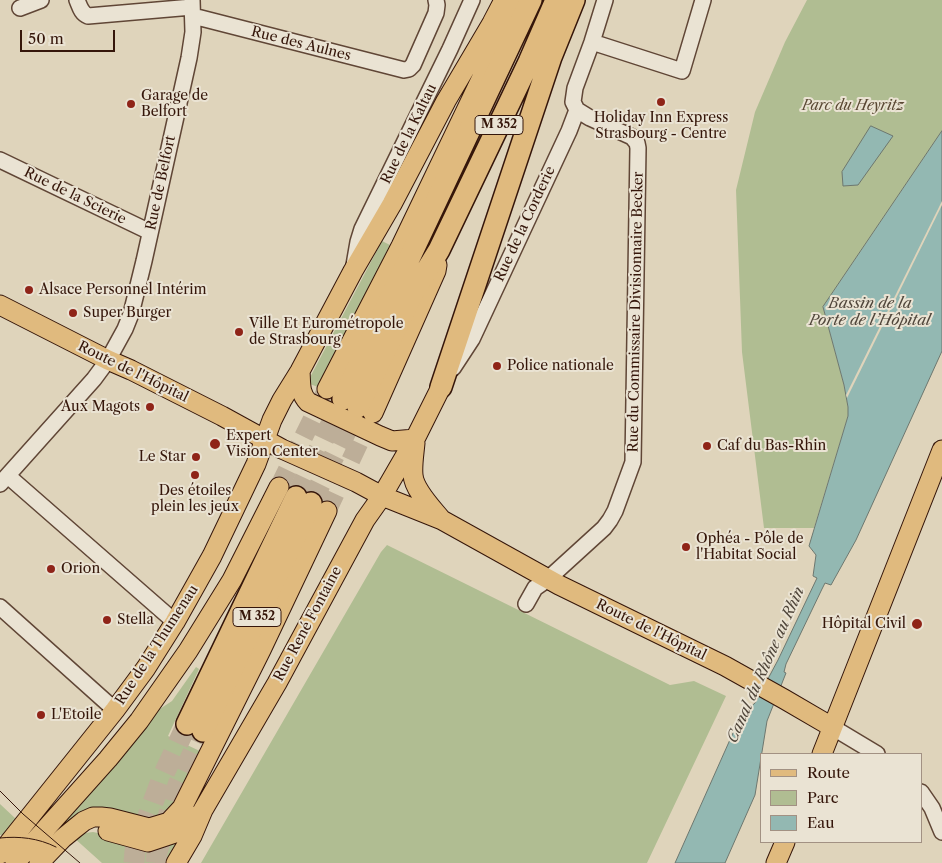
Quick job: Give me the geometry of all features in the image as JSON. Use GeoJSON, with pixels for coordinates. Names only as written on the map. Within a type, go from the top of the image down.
{"type":"FeatureCollection","features":[{"type":"Feature","properties":{"kind":"highway","name":"M 352"},"geometry":{"type":"LineString","coordinates":[[350,402],[442,189],[531,0]]}},
{"type":"Feature","properties":{"kind":"highway","name":"M 352"},"geometry":{"type":"LineString","coordinates":[[350,402],[439,250],[529,62],[556,0]]}},
{"type":"Feature","properties":{"kind":"highway"},"geometry":{"type":"LineString","coordinates":[[441,386],[552,57],[574,0]]}},
{"type":"Feature","properties":{"kind":"highway","name":"M 352"},"geometry":{"type":"LineString","coordinates":[[195,727],[303,499]]}},
{"type":"Feature","properties":{"kind":"main road","name":"Rue de la Thumenau"},"geometry":{"type":"LineString","coordinates":[[0,854],[115,710],[146,668],[175,622],[212,556],[256,464],[272,420],[282,400],[300,371],[353,271],[392,204],[446,101],[504,0]]}},
{"type":"Feature","properties":{"kind":"main road"},"geometry":{"type":"LineString","coordinates":[[350,402],[401,246],[519,0]]}},
{"type":"Feature","properties":{"kind":"main road","name":"Route de l'Hôpital"},"geometry":{"type":"LineString","coordinates":[[0,305],[222,416],[290,453],[356,482],[382,496],[442,520],[548,579],[754,682],[832,727]]}},
{"type":"Feature","properties":{"kind":"main road"},"geometry":{"type":"LineString","coordinates":[[300,371],[301,393],[308,402],[392,441],[415,439],[414,481],[420,493],[442,520]]}},
{"type":"Feature","properties":{"kind":"main road","name":"Rue de la Corderie"},"geometry":{"type":"LineString","coordinates":[[415,439],[441,386]]}},
{"type":"Feature","properties":{"kind":"main road","name":"Rue René Fontaine"},"geometry":{"type":"LineString","coordinates":[[203,810],[277,683],[365,520],[382,496],[415,439]]}},
{"type":"Feature","properties":{"kind":"main road"},"geometry":{"type":"LineString","coordinates":[[822,753],[942,450]]}},
{"type":"Feature","properties":{"kind":"main road"},"geometry":{"type":"LineString","coordinates":[[39,863],[63,838],[84,821],[101,817],[150,828],[169,822],[182,808],[262,650],[303,499]]}},
{"type":"Feature","properties":{"kind":"main road"},"geometry":{"type":"LineString","coordinates":[[0,854],[22,861],[133,729],[188,651],[232,580],[303,499]]}},
{"type":"Feature","properties":{"kind":"main road"},"geometry":{"type":"LineString","coordinates":[[74,828],[95,828],[148,842],[181,831],[203,810]]}},
{"type":"Feature","properties":{"kind":"main road"},"geometry":{"type":"LineString","coordinates":[[176,863],[192,836],[203,810]]}},
{"type":"Feature","properties":{"kind":"main road"},"geometry":{"type":"LineString","coordinates":[[776,863],[785,843]]}},
{"type":"Feature","properties":{"kind":"street"},"geometry":{"type":"LineString","coordinates":[[20,8],[41,0]]}},
{"type":"Feature","properties":{"kind":"street","name":"Rue des Aulnes"},"geometry":{"type":"LineString","coordinates":[[77,0],[84,14],[88,16],[192,8],[404,70],[409,70],[413,65],[436,13],[436,0]]}},
{"type":"Feature","properties":{"kind":"street","name":"Rue de la Kaltau"},"geometry":{"type":"LineString","coordinates":[[353,271],[362,229],[472,0]]}},
{"type":"Feature","properties":{"kind":"street","name":"Rue de la Corderie"},"geometry":{"type":"LineString","coordinates":[[441,386],[472,339],[569,131],[577,110],[573,102],[575,88],[605,0]]}},
{"type":"Feature","properties":{"kind":"street"},"geometry":{"type":"LineString","coordinates":[[592,42],[682,71],[703,0]]}},
{"type":"Feature","properties":{"kind":"street","name":"Rue de Belfort"},"geometry":{"type":"LineString","coordinates":[[4,480],[94,379],[108,360],[131,314],[192,43],[192,8]]}},
{"type":"Feature","properties":{"kind":"street","name":"Rue du Commissaire Divisionnaire Becker"},"geometry":{"type":"LineString","coordinates":[[548,579],[604,528],[610,520],[633,462],[638,148],[637,143],[632,137],[577,110]]}},
{"type":"Feature","properties":{"kind":"street","name":"Rue de la Scierie"},"geometry":{"type":"LineString","coordinates":[[0,160],[150,232]]}},
{"type":"Feature","properties":{"kind":"street"},"geometry":{"type":"LineString","coordinates":[[4,480],[175,622]]}},
{"type":"Feature","properties":{"kind":"street"},"geometry":{"type":"LineString","coordinates":[[526,604],[535,588],[548,579]]}},
{"type":"Feature","properties":{"kind":"street"},"geometry":{"type":"LineString","coordinates":[[0,607],[115,710]]}},
{"type":"Feature","properties":{"kind":"street"},"geometry":{"type":"LineString","coordinates":[[832,727],[874,753]]}},
{"type":"Feature","properties":{"kind":"street"},"geometry":{"type":"LineString","coordinates":[[922,793],[932,808],[942,832]]}},
{"type":"Feature","properties":{"kind":"green space","name":"Parc du Heyritz"},"geometry":{"type":"Polygon","coordinates":[[[807,0],[942,0],[942,131],[823,307],[844,385],[848,416],[814,528],[764,528],[742,352],[736,190],[755,112],[785,42],[807,0]]]}},
{"type":"Feature","properties":{"kind":"green space"},"geometry":{"type":"Polygon","coordinates":[[[382,241],[390,245],[318,387],[307,383],[382,241]]]}},
{"type":"Feature","properties":{"kind":"green space"},"geometry":{"type":"Polygon","coordinates":[[[387,545],[670,685],[694,681],[726,696],[647,863],[201,863],[381,552],[387,545]]]}},
{"type":"Feature","properties":{"kind":"green space"},"geometry":{"type":"Polygon","coordinates":[[[196,667],[199,669],[168,736],[204,753],[178,804],[158,815],[64,829],[58,825],[149,716],[172,701],[196,667]]]}},
{"type":"Feature","properties":{"kind":"green space"},"geometry":{"type":"Polygon","coordinates":[[[0,804],[16,819],[3,835],[0,835],[0,804]]]}},
{"type":"Feature","properties":{"kind":"green space"},"geometry":{"type":"Polygon","coordinates":[[[93,832],[123,838],[186,833],[170,863],[102,863],[73,837],[76,834],[93,832]]]}},
{"type":"Feature","properties":{"kind":"water"},"geometry":{"type":"Polygon","coordinates":[[[871,126],[893,136],[858,185],[843,186],[842,172],[871,126]]]}},
{"type":"Feature","properties":{"kind":"water","name":"Bassin de la Porte de l’Hôpital"},"geometry":{"type":"Polygon","coordinates":[[[942,131],[942,351],[856,540],[831,585],[825,583],[786,664],[784,672],[786,673],[767,721],[762,753],[760,753],[755,795],[725,863],[675,863],[741,715],[755,703],[817,578],[813,576],[816,555],[809,546],[848,416],[844,385],[823,307],[942,131]]]}},
{"type":"Feature","properties":{"kind":"pier"},"geometry":{"type":"Polygon","coordinates":[[[942,201],[942,205],[847,398],[846,395],[942,201]]]}},
{"type":"Feature","properties":{"kind":"tunnel"},"geometry":{"type":"LineString","coordinates":[[279,487],[327,389]]}},
{"type":"Feature","properties":{"kind":"tunnel"},"geometry":{"type":"LineString","coordinates":[[296,497],[343,399]]}},
{"type":"Feature","properties":{"kind":"tunnel"},"geometry":{"type":"LineString","coordinates":[[311,503],[358,407]]}},
{"type":"Feature","properties":{"kind":"tunnel"},"geometry":{"type":"LineString","coordinates":[[327,511],[372,415]]}},
{"type":"Feature","properties":{"kind":"tunnel"},"geometry":{"type":"LineString","coordinates":[[134,863],[135,851],[162,778],[187,724]]}},
{"type":"Feature","properties":{"kind":"tunnel"},"geometry":{"type":"LineString","coordinates":[[156,863],[157,852],[178,785],[203,731]]}},
{"type":"Feature","properties":{"kind":"tram line"},"geometry":{"type":"LineString","coordinates":[[0,791],[23,814],[80,863]]}},
{"type":"Feature","properties":{"kind":"tram line"},"geometry":{"type":"LineString","coordinates":[[0,838],[28,838],[56,847]]}},
{"type":"Feature","properties":{"kind":"place","name":"Holiday Inn Express Strasbourg - Centre"},"geometry":{"type":"Point","coordinates":[661,102]}},
{"type":"Feature","properties":{"kind":"place","name":"Garage de Belfort"},"geometry":{"type":"Point","coordinates":[131,104]}},
{"type":"Feature","properties":{"kind":"place","name":"Alsace Personnel Intérim"},"geometry":{"type":"Point","coordinates":[29,290]}},
{"type":"Feature","properties":{"kind":"place","name":"Super Burger"},"geometry":{"type":"Point","coordinates":[73,313]}},
{"type":"Feature","properties":{"kind":"place","name":"Ville Et Eurométropole de Strasbourg"},"geometry":{"type":"Point","coordinates":[239,332]}},
{"type":"Feature","properties":{"kind":"place","name":"Police nationale"},"geometry":{"type":"Point","coordinates":[497,366]}},
{"type":"Feature","properties":{"kind":"place","name":"Aux Magots"},"geometry":{"type":"Point","coordinates":[150,407]}},
{"type":"Feature","properties":{"kind":"place","name":"Expert Vision Center"},"geometry":{"type":"Point","coordinates":[215,444]}},
{"type":"Feature","properties":{"kind":"place","name":"Caf du Bas-Rhin"},"geometry":{"type":"Point","coordinates":[707,446]}},
{"type":"Feature","properties":{"kind":"place","name":"Le Star"},"geometry":{"type":"Point","coordinates":[196,457]}},
{"type":"Feature","properties":{"kind":"place","name":"Des étoiles plein les jeux"},"geometry":{"type":"Point","coordinates":[195,475]}},
{"type":"Feature","properties":{"kind":"place","name":"Ophéa - Pôle de l'Habitat Social"},"geometry":{"type":"Point","coordinates":[686,547]}},
{"type":"Feature","properties":{"kind":"place","name":"Orion"},"geometry":{"type":"Point","coordinates":[51,569]}},
{"type":"Feature","properties":{"kind":"place","name":"Stella"},"geometry":{"type":"Point","coordinates":[107,620]}},
{"type":"Feature","properties":{"kind":"place","name":"Hôpital Civil"},"geometry":{"type":"Point","coordinates":[917,624]}},
{"type":"Feature","properties":{"kind":"place","name":"L'Etoile"},"geometry":{"type":"Point","coordinates":[41,715]}},
{"type":"Feature","properties":{"kind":"water label","name":"Canal du Rhône au Rhin"},"geometry":{"type":"Point","coordinates":[766,665]}}]}
